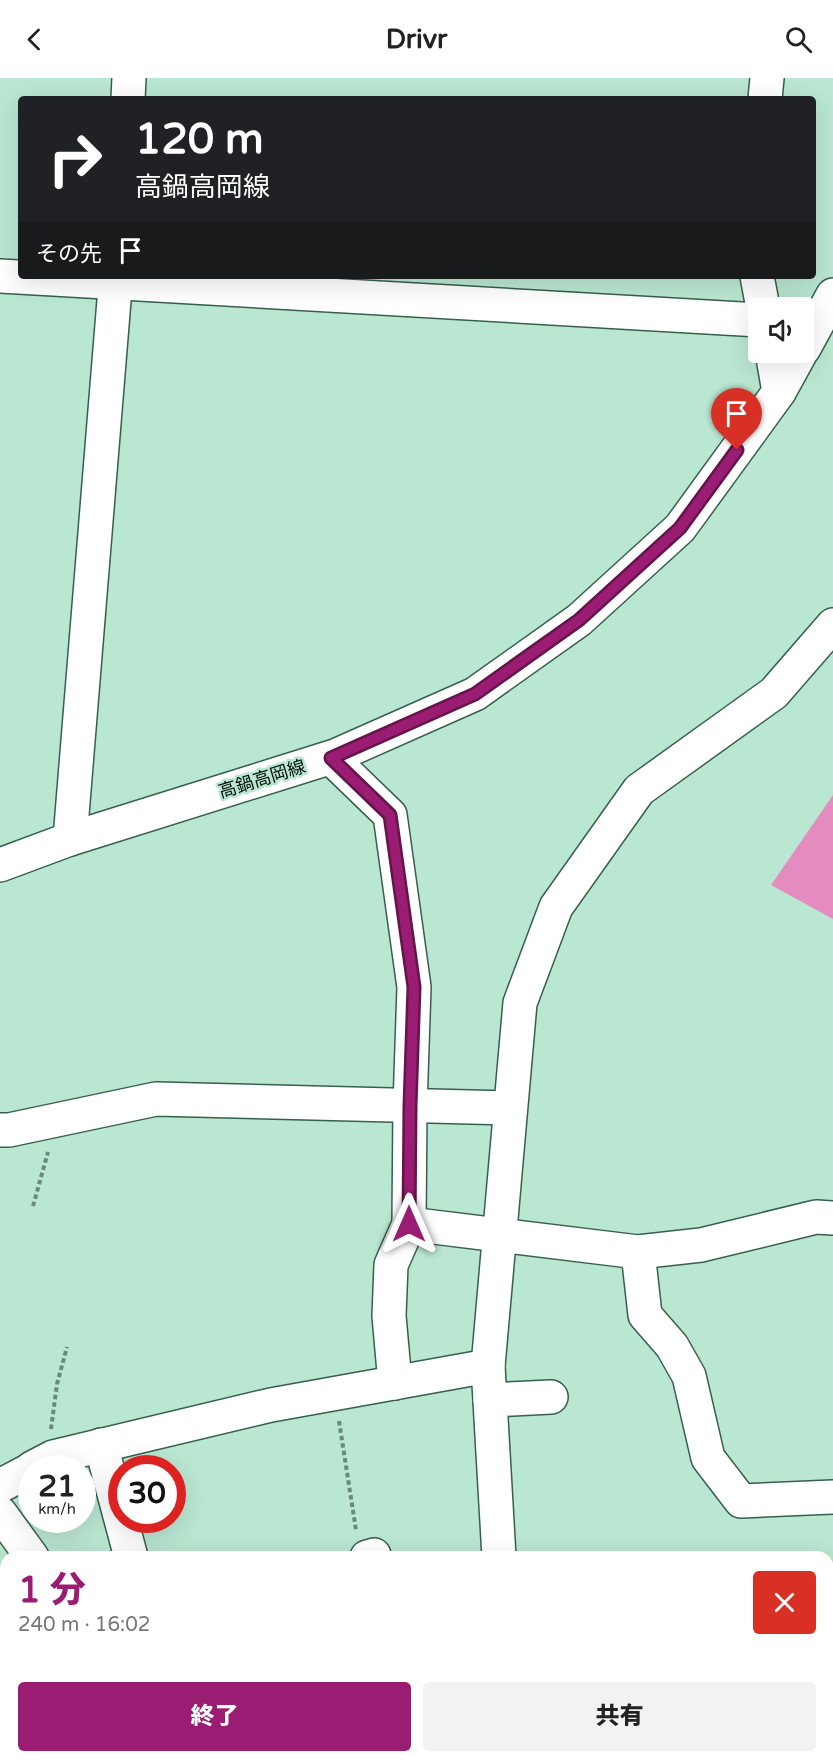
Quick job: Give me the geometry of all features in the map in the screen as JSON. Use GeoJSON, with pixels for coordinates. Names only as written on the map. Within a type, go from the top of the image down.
{"type":"FeatureCollection","features":[{"type":"Feature","properties":{"kind":"street"},"geometry":{"type":"LineString","coordinates":[[128,96],[129,78]]}},
{"type":"Feature","properties":{"kind":"street"},"geometry":{"type":"LineString","coordinates":[[765,96],[766,78]]}},
{"type":"Feature","properties":{"kind":"street"},"geometry":{"type":"LineString","coordinates":[[0,276],[18,276]]}},
{"type":"Feature","properties":{"kind":"street"},"geometry":{"type":"LineString","coordinates":[[70,839],[116,279],[748,319]]}},
{"type":"Feature","properties":{"kind":"street"},"geometry":{"type":"LineString","coordinates":[[758,279],[761,297]]}},
{"type":"Feature","properties":{"kind":"street"},"geometry":{"type":"LineString","coordinates":[[814,330],[833,295]]}},
{"type":"Feature","properties":{"kind":"street"},"geometry":{"type":"LineString","coordinates":[[774,363],[779,392]]}},
{"type":"Feature","properties":{"kind":"street","name":"高鍋高岡線"},"geometry":{"type":"LineString","coordinates":[[0,865],[70,839],[331,758],[475,694],[579,620],[680,528],[779,392],[795,363]]}},
{"type":"Feature","properties":{"kind":"street"},"geometry":{"type":"LineString","coordinates":[[499,1551],[488,1366],[520,1003],[556,908],[639,790],[774,693],[833,625]]}},
{"type":"Feature","properties":{"kind":"street"},"geometry":{"type":"LineString","coordinates":[[331,758],[390,815],[414,987],[409,1224],[391,1265],[389,1316],[394,1383]]}},
{"type":"Feature","properties":{"kind":"street"},"geometry":{"type":"LineString","coordinates":[[0,1130],[156,1099],[510,1108]]}},
{"type":"Feature","properties":{"kind":"street"},"geometry":{"type":"LineString","coordinates":[[409,1224],[638,1252],[701,1245],[816,1217],[833,1218]]}},
{"type":"Feature","properties":{"kind":"street"},"geometry":{"type":"LineString","coordinates":[[638,1252],[645,1315],[672,1346],[689,1376],[708,1458],[741,1501],[833,1497]]}},
{"type":"Feature","properties":{"kind":"street"},"geometry":{"type":"LineString","coordinates":[[70,1455],[101,1445],[271,1405],[488,1366]]}},
{"type":"Feature","properties":{"kind":"street"},"geometry":{"type":"LineString","coordinates":[[490,1400],[551,1397]]}},
{"type":"Feature","properties":{"kind":"street"},"geometry":{"type":"LineString","coordinates":[[101,1445],[129,1551]]}},
{"type":"Feature","properties":{"kind":"street"},"geometry":{"type":"LineString","coordinates":[[0,1486],[18,1476]]}},
{"type":"Feature","properties":{"kind":"street"},"geometry":{"type":"LineString","coordinates":[[0,1513],[28,1551]]}},
{"type":"Feature","properties":{"kind":"path"},"geometry":{"type":"LineString","coordinates":[[33,1206],[58,1120]]}},
{"type":"Feature","properties":{"kind":"path"},"geometry":{"type":"LineString","coordinates":[[42,1455],[67,1347]]}},
{"type":"Feature","properties":{"kind":"path"},"geometry":{"type":"LineString","coordinates":[[334,1394],[366,1549]]}},
{"type":"Feature","properties":{"kind":"shaded area"},"geometry":{"type":"Polygon","coordinates":[[[833,795],[833,919],[771,885],[833,795]]]}},
{"type":"Feature","properties":{"kind":"route"},"geometry":{"type":"LineString","coordinates":[[409,1224],[414,987],[390,815],[331,758],[475,694],[579,620],[680,528],[737,450]]}}]}
